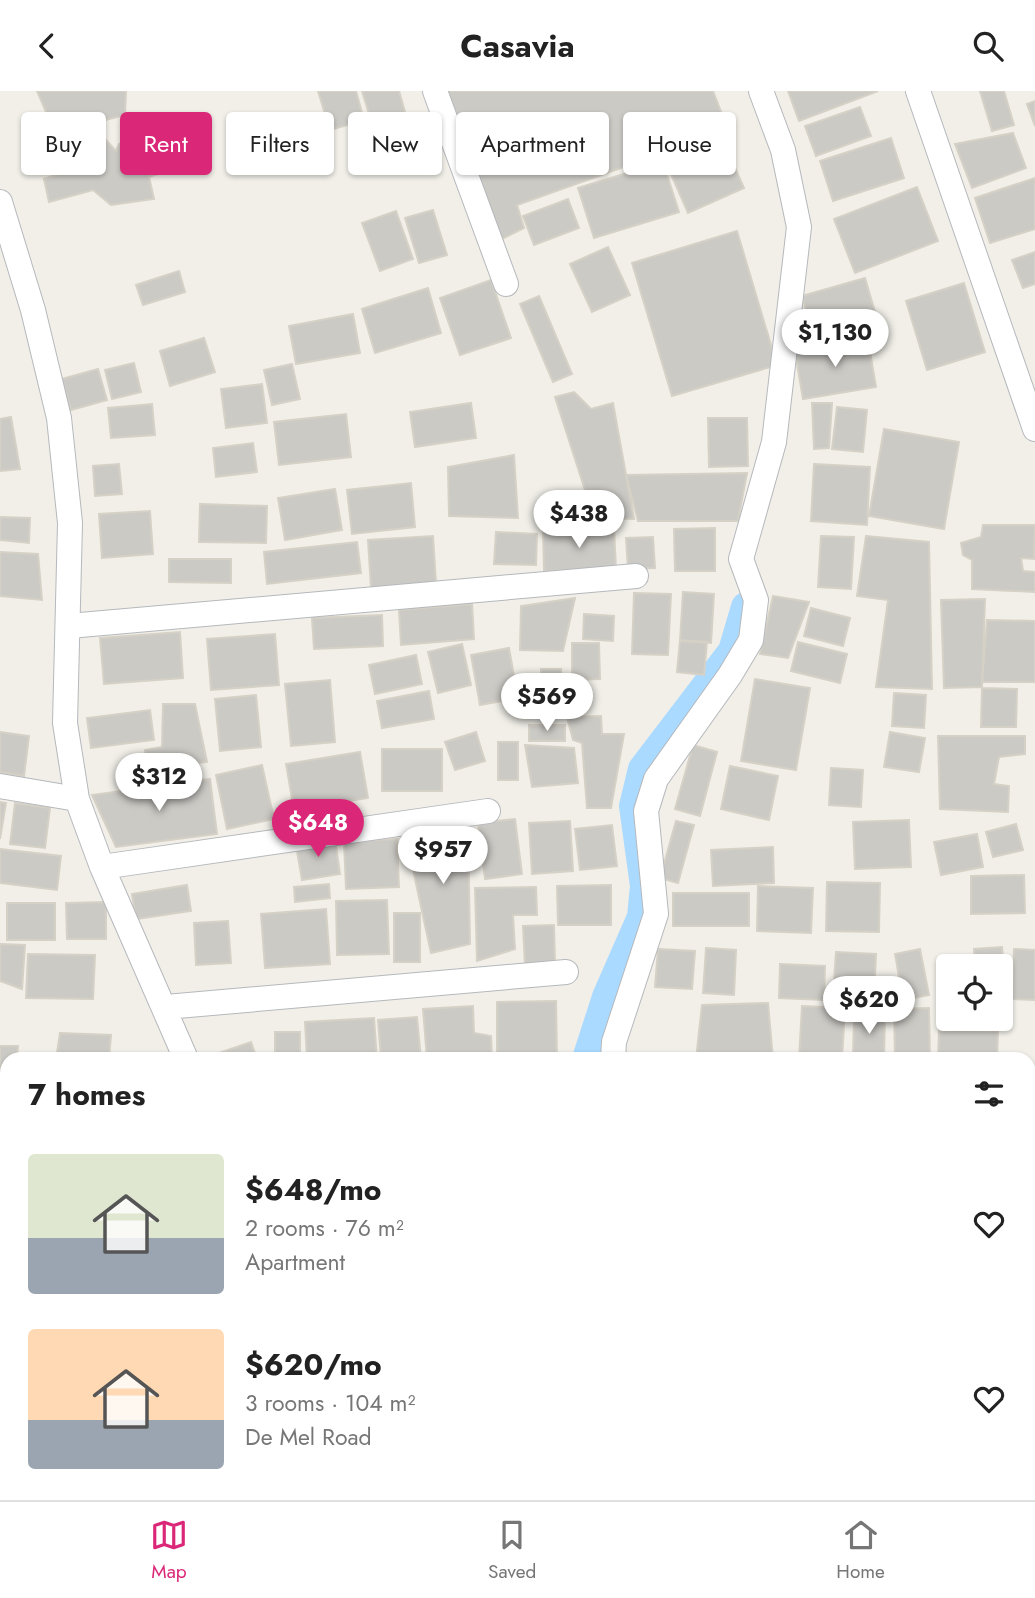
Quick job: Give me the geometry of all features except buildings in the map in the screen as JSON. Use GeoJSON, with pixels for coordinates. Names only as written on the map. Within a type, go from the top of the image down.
{"type":"FeatureCollection","features":[{"type":"Feature","properties":{"kind":"street"},"geometry":{"type":"LineString","coordinates":[[435,91],[506,284]]}},
{"type":"Feature","properties":{"kind":"street"},"geometry":{"type":"LineString","coordinates":[[613,1052],[614,1042],[656,914],[646,811],[656,779],[730,675],[751,640],[756,600],[741,559],[774,442],[799,227],[783,150],[761,91]]}},
{"type":"Feature","properties":{"kind":"street"},"geometry":{"type":"LineString","coordinates":[[918,91],[1035,429]]}},
{"type":"Feature","properties":{"kind":"street"},"geometry":{"type":"LineString","coordinates":[[0,202],[33,310],[59,418],[70,523],[65,723],[77,799],[102,867],[166,1007],[183,1052]]}},
{"type":"Feature","properties":{"kind":"street"},"geometry":{"type":"LineString","coordinates":[[69,626],[636,576]]}},
{"type":"Feature","properties":{"kind":"street"},"geometry":{"type":"LineString","coordinates":[[0,786],[77,799]]}},
{"type":"Feature","properties":{"kind":"street"},"geometry":{"type":"LineString","coordinates":[[102,867],[488,811]]}},
{"type":"Feature","properties":{"kind":"street"},"geometry":{"type":"LineString","coordinates":[[166,1007],[566,972]]}},
{"type":"Feature","properties":{"kind":"waterway"},"geometry":{"type":"LineString","coordinates":[[589,1052],[607,997],[642,917],[645,886],[634,806],[643,769],[733,651],[746,607]]}}]}
